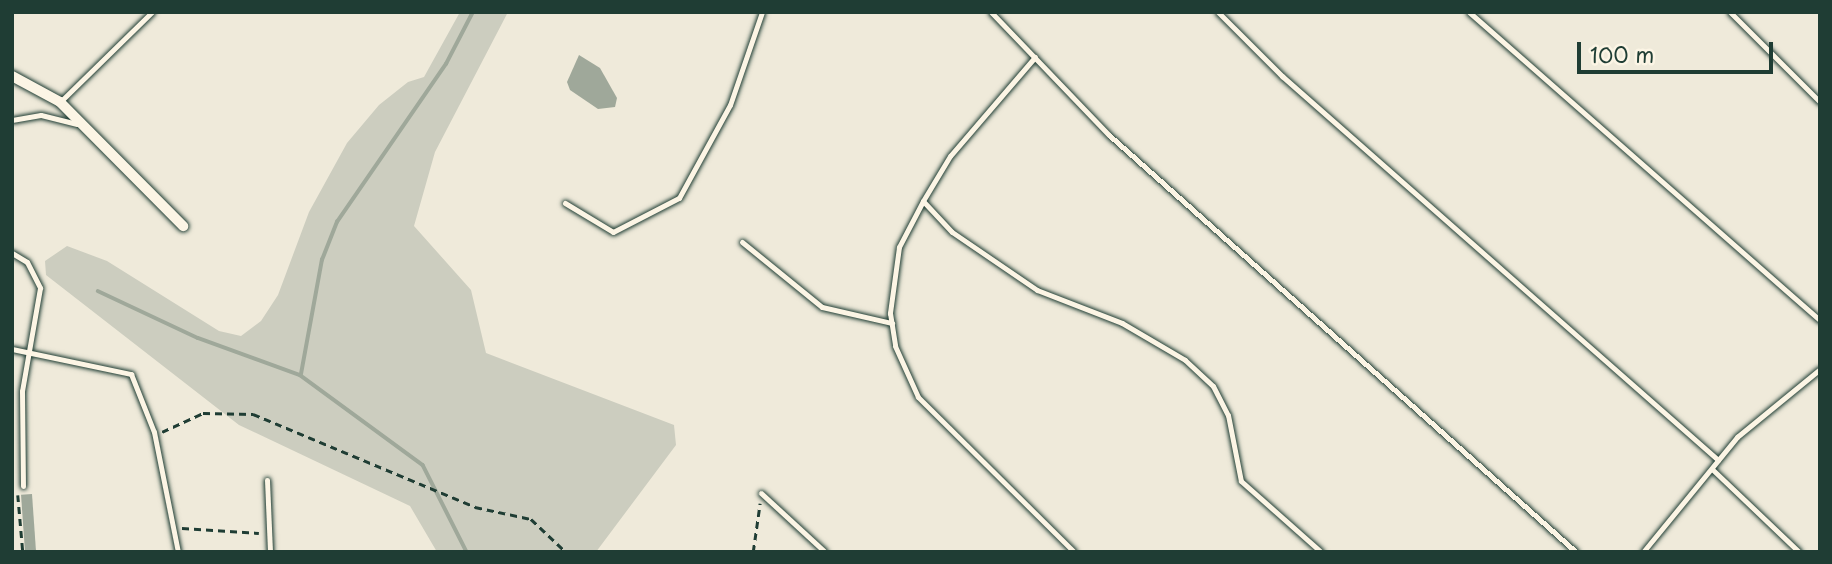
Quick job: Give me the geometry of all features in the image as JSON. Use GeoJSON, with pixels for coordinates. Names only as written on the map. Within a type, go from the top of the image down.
{"type":"FeatureCollection","features":[{"type":"Feature","properties":{"kind":"street"},"geometry":{"type":"LineString","coordinates":[[12,76],[60,102],[183,226]]}},
{"type":"Feature","properties":{"kind":"lane"},"geometry":{"type":"LineString","coordinates":[[60,102],[152,12]]}},
{"type":"Feature","properties":{"kind":"lane"},"geometry":{"type":"LineString","coordinates":[[565,203],[613,232],[679,198],[730,105],[761,12]]}},
{"type":"Feature","properties":{"kind":"lane"},"geometry":{"type":"LineString","coordinates":[[991,12],[1110,135],[1352,357],[1576,552]]}},
{"type":"Feature","properties":{"kind":"lane"},"geometry":{"type":"LineString","coordinates":[[1218,12],[1282,76],[1718,460]]}},
{"type":"Feature","properties":{"kind":"lane"},"geometry":{"type":"LineString","coordinates":[[1469,12],[1820,320]]}},
{"type":"Feature","properties":{"kind":"lane"},"geometry":{"type":"LineString","coordinates":[[1732,13],[1820,102]]}},
{"type":"Feature","properties":{"kind":"lane"},"geometry":{"type":"LineString","coordinates":[[1035,57],[950,156],[922,201],[900,247],[892,323],[895,346],[918,397],[1074,552]]}},
{"type":"Feature","properties":{"kind":"lane"},"geometry":{"type":"LineString","coordinates":[[12,120],[41,115],[87,127]]}},
{"type":"Feature","properties":{"kind":"lane"},"geometry":{"type":"LineString","coordinates":[[922,201],[981,254],[1037,290],[1122,323],[1185,360],[1213,386],[1228,415],[1241,481],[1321,552]]}},
{"type":"Feature","properties":{"kind":"lane"},"geometry":{"type":"LineString","coordinates":[[741,242],[822,307],[892,323]]}},
{"type":"Feature","properties":{"kind":"lane"},"geometry":{"type":"LineString","coordinates":[[12,253],[27,262],[40,288],[22,391],[23,486]]}},
{"type":"Feature","properties":{"kind":"lane"},"geometry":{"type":"LineString","coordinates":[[12,349],[122,368],[131,374],[154,432],[176,527],[178,552]]}},
{"type":"Feature","properties":{"kind":"lane"},"geometry":{"type":"LineString","coordinates":[[1643,552],[1713,470],[1718,460],[1758,418],[1820,369]]}},
{"type":"Feature","properties":{"kind":"lane"},"geometry":{"type":"LineString","coordinates":[[1713,470],[1799,552]]}},
{"type":"Feature","properties":{"kind":"lane"},"geometry":{"type":"LineString","coordinates":[[267,480],[270,552]]}},
{"type":"Feature","properties":{"kind":"lane"},"geometry":{"type":"LineString","coordinates":[[761,493],[825,552]]}},
{"type":"Feature","properties":{"kind":"path"},"geometry":{"type":"LineString","coordinates":[[154,432],[167,433],[204,414],[253,414],[507,518],[531,519],[566,552]]}},
{"type":"Feature","properties":{"kind":"path"},"geometry":{"type":"LineString","coordinates":[[23,486],[18,507],[23,552]]}},
{"type":"Feature","properties":{"kind":"path"},"geometry":{"type":"LineString","coordinates":[[752,552],[761,493]]}},
{"type":"Feature","properties":{"kind":"path"},"geometry":{"type":"LineString","coordinates":[[176,527],[269,534]]}},
{"type":"Feature","properties":{"kind":"shaded area"},"geometry":{"type":"Polygon","coordinates":[[[460,12],[508,12],[435,152],[414,226],[471,290],[486,353],[674,425],[676,445],[596,552],[437,552],[410,506],[239,425],[46,275],[45,261],[67,246],[107,261],[219,331],[241,336],[261,321],[278,295],[309,212],[347,143],[379,105],[408,82],[424,77],[460,12]]]}},
{"type":"Feature","properties":{"kind":"shaded area"},"geometry":{"type":"Polygon","coordinates":[[[579,55],[600,68],[617,98],[615,107],[598,109],[570,90],[567,82],[579,55]]]}},
{"type":"Feature","properties":{"kind":"shaded area"},"geometry":{"type":"Polygon","coordinates":[[[32,494],[36,552],[25,552],[21,495],[32,494]]]}},
{"type":"Feature","properties":{"kind":"waterway"},"geometry":{"type":"LineString","coordinates":[[301,374],[322,260],[337,222],[446,64],[473,12]]}},
{"type":"Feature","properties":{"kind":"waterway"},"geometry":{"type":"LineString","coordinates":[[98,291],[198,338],[300,375],[423,465],[467,552]]}}]}
